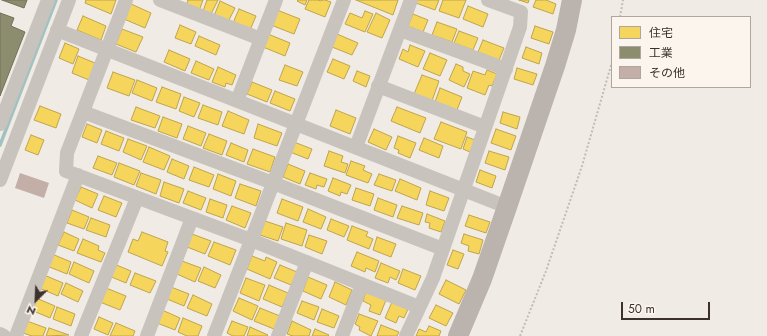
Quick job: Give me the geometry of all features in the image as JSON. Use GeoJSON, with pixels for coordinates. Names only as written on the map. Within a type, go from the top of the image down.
{"type":"FeatureCollection","features":[{"type":"Feature","properties":{"kind":"street"},"geometry":{"type":"LineString","coordinates":[[0,124],[48,0]]}},
{"type":"Feature","properties":{"kind":"street"},"geometry":{"type":"LineString","coordinates":[[0,180],[69,0]]}},
{"type":"Feature","properties":{"kind":"street"},"geometry":{"type":"LineString","coordinates":[[126,0],[67,153],[66,171],[251,240],[420,307]]}},
{"type":"Feature","properties":{"kind":"street"},"geometry":{"type":"LineString","coordinates":[[160,0],[261,39]]}},
{"type":"Feature","properties":{"kind":"street"},"geometry":{"type":"LineString","coordinates":[[237,101],[276,0]]}},
{"type":"Feature","properties":{"kind":"street"},"geometry":{"type":"LineString","coordinates":[[214,336],[344,0]]}},
{"type":"Feature","properties":{"kind":"street"},"geometry":{"type":"LineString","coordinates":[[356,147],[411,0]]}},
{"type":"Feature","properties":{"kind":"street"},"geometry":{"type":"LineString","coordinates":[[406,336],[433,278],[520,26],[521,12],[488,0]]}},
{"type":"Feature","properties":{"kind":"street"},"geometry":{"type":"LineString","coordinates":[[458,336],[482,279],[507,207],[562,44],[572,0]]}},
{"type":"Feature","properties":{"kind":"street"},"geometry":{"type":"LineString","coordinates":[[57,30],[507,207]]}},
{"type":"Feature","properties":{"kind":"street"},"geometry":{"type":"LineString","coordinates":[[400,30],[506,69]]}},
{"type":"Feature","properties":{"kind":"street"},"geometry":{"type":"LineString","coordinates":[[378,86],[485,127]]}},
{"type":"Feature","properties":{"kind":"street"},"geometry":{"type":"LineString","coordinates":[[83,112],[273,183],[443,249]]}},
{"type":"Feature","properties":{"kind":"street"},"geometry":{"type":"LineString","coordinates":[[16,336],[78,175]]}},
{"type":"Feature","properties":{"kind":"street"},"geometry":{"type":"LineString","coordinates":[[81,336],[137,198]]}},
{"type":"Feature","properties":{"kind":"street"},"geometry":{"type":"LineString","coordinates":[[147,336],[192,218]]}},
{"type":"Feature","properties":{"kind":"street"},"geometry":{"type":"LineString","coordinates":[[278,336],[307,262]]}},
{"type":"Feature","properties":{"kind":"street"},"geometry":{"type":"LineString","coordinates":[[342,336],[362,284]]}},
{"type":"Feature","properties":{"kind":"street"},"geometry":{"type":"LineString","coordinates":[[0,334],[4,336]]}},
{"type":"Feature","properties":{"kind":"path"},"geometry":{"type":"LineString","coordinates":[[620,16],[623,0]]}},
{"type":"Feature","properties":{"kind":"path"},"geometry":{"type":"LineString","coordinates":[[520,336],[546,271],[582,166],[611,65]]}},
{"type":"Feature","properties":{"kind":"building: 住宅"},"geometry":{"type":"Polygon","coordinates":[[[86,0],[116,0],[111,14],[85,3],[86,0]]]}},
{"type":"Feature","properties":{"kind":"building: 住宅"},"geometry":{"type":"Polygon","coordinates":[[[188,0],[203,0],[199,11],[186,6],[188,0]]]}},
{"type":"Feature","properties":{"kind":"building: 住宅"},"geometry":{"type":"Polygon","coordinates":[[[207,0],[218,0],[211,14],[203,11],[207,0]]]}},
{"type":"Feature","properties":{"kind":"building: 住宅"},"geometry":{"type":"Polygon","coordinates":[[[307,0],[305,5],[297,1],[307,0]]]}},
{"type":"Feature","properties":{"kind":"building: 住宅"},"geometry":{"type":"Polygon","coordinates":[[[309,0],[325,0],[331,2],[325,17],[305,9],[309,0]]]}},
{"type":"Feature","properties":{"kind":"building: 住宅"},"geometry":{"type":"Polygon","coordinates":[[[356,0],[398,0],[393,15],[356,0]]]}},
{"type":"Feature","properties":{"kind":"building: 住宅"},"geometry":{"type":"Polygon","coordinates":[[[417,0],[439,0],[435,10],[416,3],[417,0]]]}},
{"type":"Feature","properties":{"kind":"building: 住宅"},"geometry":{"type":"Polygon","coordinates":[[[443,0],[466,0],[459,18],[439,11],[443,0]]]}},
{"type":"Feature","properties":{"kind":"building: 住宅"},"geometry":{"type":"Polygon","coordinates":[[[519,0],[529,0],[528,3],[519,0]]]}},
{"type":"Feature","properties":{"kind":"building: 住宅"},"geometry":{"type":"Polygon","coordinates":[[[536,0],[546,0],[556,4],[553,14],[533,7],[536,0]]]}},
{"type":"Feature","properties":{"kind":"building: 住宅"},"geometry":{"type":"Polygon","coordinates":[[[220,1],[235,8],[228,22],[214,16],[220,1]]]}},
{"type":"Feature","properties":{"kind":"building: 住宅"},"geometry":{"type":"Polygon","coordinates":[[[131,4],[151,13],[145,28],[124,19],[131,4]]]}},
{"type":"Feature","properties":{"kind":"building: 住宅"},"geometry":{"type":"Polygon","coordinates":[[[468,6],[488,14],[483,27],[463,19],[468,6]]]}},
{"type":"Feature","properties":{"kind":"building: 住宅"},"geometry":{"type":"Polygon","coordinates":[[[239,9],[256,16],[250,30],[233,23],[239,9]]]}},
{"type":"Feature","properties":{"kind":"building: 住宅"},"geometry":{"type":"Polygon","coordinates":[[[277,10],[300,19],[294,34],[271,25],[277,10]]]}},
{"type":"Feature","properties":{"kind":"building: 住宅"},"geometry":{"type":"Polygon","coordinates":[[[365,11],[373,14],[365,32],[345,24],[350,13],[362,18],[365,11]]]}},
{"type":"Feature","properties":{"kind":"building: 住宅"},"geometry":{"type":"Polygon","coordinates":[[[376,13],[390,20],[382,38],[367,32],[376,13]]]}},
{"type":"Feature","properties":{"kind":"building: 住宅"},"geometry":{"type":"Polygon","coordinates":[[[413,14],[428,20],[423,32],[408,26],[413,14]]]}},
{"type":"Feature","properties":{"kind":"building: 住宅"},"geometry":{"type":"Polygon","coordinates":[[[83,16],[106,26],[101,40],[77,30],[83,16]]]}},
{"type":"Feature","properties":{"kind":"building: 住宅"},"geometry":{"type":"Polygon","coordinates":[[[437,22],[457,29],[452,42],[432,35],[437,22]]]}},
{"type":"Feature","properties":{"kind":"building: 住宅"},"geometry":{"type":"Polygon","coordinates":[[[180,25],[196,32],[191,44],[175,38],[180,25]]]}},
{"type":"Feature","properties":{"kind":"building: 住宅"},"geometry":{"type":"Polygon","coordinates":[[[535,26],[553,32],[549,44],[531,38],[535,26]]]}},
{"type":"Feature","properties":{"kind":"building: 住宅"},"geometry":{"type":"Polygon","coordinates":[[[122,29],[143,37],[136,52],[116,44],[122,29]]]}},
{"type":"Feature","properties":{"kind":"building: 住宅"},"geometry":{"type":"Polygon","coordinates":[[[459,31],[478,38],[473,50],[454,43],[459,31]]]}},
{"type":"Feature","properties":{"kind":"building: 住宅"},"geometry":{"type":"Polygon","coordinates":[[[268,34],[290,43],[285,56],[263,47],[268,34]]]}},
{"type":"Feature","properties":{"kind":"building: 住宅"},"geometry":{"type":"Polygon","coordinates":[[[337,34],[358,43],[352,55],[332,47],[337,34]]]}},
{"type":"Feature","properties":{"kind":"building: 住宅"},"geometry":{"type":"Polygon","coordinates":[[[199,36],[220,45],[216,55],[195,46],[199,36]]]}},
{"type":"Feature","properties":{"kind":"building: 住宅"},"geometry":{"type":"Polygon","coordinates":[[[483,40],[504,48],[499,60],[478,52],[483,40]]]}},
{"type":"Feature","properties":{"kind":"building: 住宅"},"geometry":{"type":"Polygon","coordinates":[[[65,43],[79,49],[73,64],[59,58],[65,43]]]}},
{"type":"Feature","properties":{"kind":"building: 住宅"},"geometry":{"type":"Polygon","coordinates":[[[410,45],[425,51],[418,67],[399,59],[403,49],[408,52],[410,45]]]}},
{"type":"Feature","properties":{"kind":"building: 住宅"},"geometry":{"type":"Polygon","coordinates":[[[526,47],[542,53],[539,64],[522,58],[526,47]]]}},
{"type":"Feature","properties":{"kind":"building: 住宅"},"geometry":{"type":"Polygon","coordinates":[[[169,50],[190,59],[185,71],[164,62],[169,50]]]}},
{"type":"Feature","properties":{"kind":"building: 住宅"},"geometry":{"type":"Polygon","coordinates":[[[430,53],[447,60],[440,76],[423,69],[430,53]]]}},
{"type":"Feature","properties":{"kind":"building: 住宅"},"geometry":{"type":"Polygon","coordinates":[[[78,56],[95,63],[89,80],[72,73],[78,56]]]}},
{"type":"Feature","properties":{"kind":"building: 住宅"},"geometry":{"type":"Polygon","coordinates":[[[333,59],[350,66],[344,79],[327,72],[333,59]]]}},
{"type":"Feature","properties":{"kind":"building: 住宅"},"geometry":{"type":"Polygon","coordinates":[[[196,61],[214,69],[209,80],[191,73],[196,61]]]}},
{"type":"Feature","properties":{"kind":"building: 住宅"},"geometry":{"type":"Polygon","coordinates":[[[456,64],[463,67],[463,71],[470,74],[464,87],[449,80],[456,64]]]}},
{"type":"Feature","properties":{"kind":"building: 住宅"},"geometry":{"type":"Polygon","coordinates":[[[285,65],[303,72],[297,86],[279,80],[285,65]]]}},
{"type":"Feature","properties":{"kind":"building: 住宅"},"geometry":{"type":"Polygon","coordinates":[[[218,67],[236,75],[232,85],[226,83],[225,87],[212,82],[218,67]]]}},
{"type":"Feature","properties":{"kind":"building: 住宅"},"geometry":{"type":"Polygon","coordinates":[[[517,68],[537,74],[533,85],[514,79],[517,68]]]}},
{"type":"Feature","properties":{"kind":"building: 住宅"},"geometry":{"type":"Polygon","coordinates":[[[487,70],[497,74],[492,86],[489,85],[485,95],[467,88],[473,71],[485,75],[487,70]]]}},
{"type":"Feature","properties":{"kind":"building: 住宅"},"geometry":{"type":"Polygon","coordinates":[[[357,71],[370,76],[366,87],[353,81],[357,71]]]}},
{"type":"Feature","properties":{"kind":"building: 住宅"},"geometry":{"type":"Polygon","coordinates":[[[113,72],[135,80],[129,96],[107,88],[113,72]]]}},
{"type":"Feature","properties":{"kind":"building: 住宅"},"geometry":{"type":"Polygon","coordinates":[[[422,75],[439,81],[432,101],[414,94],[422,75]]]}},
{"type":"Feature","properties":{"kind":"building: 住宅"},"geometry":{"type":"Polygon","coordinates":[[[137,80],[157,88],[152,101],[132,93],[137,80]]]}},
{"type":"Feature","properties":{"kind":"building: 住宅"},"geometry":{"type":"Polygon","coordinates":[[[252,82],[272,90],[267,102],[247,94],[252,82]]]}},
{"type":"Feature","properties":{"kind":"building: 住宅"},"geometry":{"type":"Polygon","coordinates":[[[162,87],[181,94],[176,109],[156,102],[162,87]]]}},
{"type":"Feature","properties":{"kind":"building: 住宅"},"geometry":{"type":"Polygon","coordinates":[[[440,88],[462,97],[457,110],[435,102],[440,88]]]}},
{"type":"Feature","properties":{"kind":"building: 住宅"},"geometry":{"type":"Polygon","coordinates":[[[275,91],[295,99],[290,111],[270,103],[275,91]]]}},
{"type":"Feature","properties":{"kind":"building: 住宅"},"geometry":{"type":"Polygon","coordinates":[[[184,97],[200,103],[194,117],[179,111],[184,97]]]}},
{"type":"Feature","properties":{"kind":"building: 住宅"},"geometry":{"type":"Polygon","coordinates":[[[203,105],[222,112],[218,125],[198,118],[203,105]]]}},
{"type":"Feature","properties":{"kind":"building: 住宅"},"geometry":{"type":"Polygon","coordinates":[[[40,106],[61,114],[56,128],[34,120],[40,106]]]}},
{"type":"Feature","properties":{"kind":"building: 住宅"},"geometry":{"type":"Polygon","coordinates":[[[136,107],[160,116],[155,128],[131,120],[136,107]]]}},
{"type":"Feature","properties":{"kind":"building: 住宅"},"geometry":{"type":"Polygon","coordinates":[[[397,107],[426,118],[420,133],[391,121],[397,107]]]}},
{"type":"Feature","properties":{"kind":"building: 住宅"},"geometry":{"type":"Polygon","coordinates":[[[336,110],[356,118],[350,134],[330,126],[336,110]]]}},
{"type":"Feature","properties":{"kind":"building: 住宅"},"geometry":{"type":"Polygon","coordinates":[[[228,111],[249,120],[244,134],[222,126],[228,111]]]}},
{"type":"Feature","properties":{"kind":"building: 住宅"},"geometry":{"type":"Polygon","coordinates":[[[503,112],[520,117],[517,129],[500,123],[503,112]]]}},
{"type":"Feature","properties":{"kind":"building: 住宅"},"geometry":{"type":"Polygon","coordinates":[[[163,117],[182,124],[177,138],[158,131],[163,117]]]}},
{"type":"Feature","properties":{"kind":"building: 住宅"},"geometry":{"type":"Polygon","coordinates":[[[441,122],[467,132],[461,149],[434,139],[441,122]]]}},
{"type":"Feature","properties":{"kind":"building: 住宅"},"geometry":{"type":"Polygon","coordinates":[[[87,124],[102,130],[97,143],[82,137],[87,124]]]}},
{"type":"Feature","properties":{"kind":"building: 住宅"},"geometry":{"type":"Polygon","coordinates":[[[258,124],[282,133],[277,146],[254,138],[258,124]]]}},
{"type":"Feature","properties":{"kind":"building: 住宅"},"geometry":{"type":"Polygon","coordinates":[[[188,126],[206,133],[201,146],[183,139],[188,126]]]}},
{"type":"Feature","properties":{"kind":"building: 住宅"},"geometry":{"type":"Polygon","coordinates":[[[374,129],[392,137],[386,150],[368,142],[374,129]]]}},
{"type":"Feature","properties":{"kind":"building: 住宅"},"geometry":{"type":"Polygon","coordinates":[[[496,129],[516,136],[511,150],[491,143],[496,129]]]}},
{"type":"Feature","properties":{"kind":"building: 住宅"},"geometry":{"type":"Polygon","coordinates":[[[106,131],[124,138],[119,151],[101,144],[106,131]]]}},
{"type":"Feature","properties":{"kind":"building: 住宅"},"geometry":{"type":"Polygon","coordinates":[[[209,134],[227,141],[222,155],[203,148],[209,134]]]}},
{"type":"Feature","properties":{"kind":"building: 住宅"},"geometry":{"type":"Polygon","coordinates":[[[31,135],[44,140],[38,155],[25,150],[31,135]]]}},
{"type":"Feature","properties":{"kind":"building: 住宅"},"geometry":{"type":"Polygon","coordinates":[[[398,136],[416,143],[410,158],[398,153],[399,150],[394,148],[398,136]]]}},
{"type":"Feature","properties":{"kind":"building: 住宅"},"geometry":{"type":"Polygon","coordinates":[[[467,137],[475,140],[470,152],[463,149],[467,137]]]}},
{"type":"Feature","properties":{"kind":"building: 住宅"},"geometry":{"type":"Polygon","coordinates":[[[424,138],[443,146],[439,158],[419,150],[424,138]]]}},
{"type":"Feature","properties":{"kind":"building: 住宅"},"geometry":{"type":"Polygon","coordinates":[[[128,139],[147,146],[141,160],[123,152],[128,139]]]}},
{"type":"Feature","properties":{"kind":"building: 住宅"},"geometry":{"type":"Polygon","coordinates":[[[294,142],[312,149],[308,159],[290,152],[294,142]]]}},
{"type":"Feature","properties":{"kind":"building: 住宅"},"geometry":{"type":"Polygon","coordinates":[[[231,143],[248,150],[244,162],[226,155],[231,143]]]}},
{"type":"Feature","properties":{"kind":"building: 住宅"},"geometry":{"type":"Polygon","coordinates":[[[149,147],[170,156],[164,170],[143,162],[149,147]]]}},
{"type":"Feature","properties":{"kind":"building: 住宅"},"geometry":{"type":"Polygon","coordinates":[[[253,149],[275,157],[270,172],[247,164],[253,149]]]}},
{"type":"Feature","properties":{"kind":"building: 住宅"},"geometry":{"type":"Polygon","coordinates":[[[329,151],[343,156],[341,162],[348,164],[345,173],[324,166],[329,151]]]}},
{"type":"Feature","properties":{"kind":"building: 住宅"},"geometry":{"type":"Polygon","coordinates":[[[489,151],[509,157],[505,170],[485,163],[489,151]]]}},
{"type":"Feature","properties":{"kind":"building: 住宅"},"geometry":{"type":"Polygon","coordinates":[[[98,156],[117,163],[112,175],[93,168],[98,156]]]}},
{"type":"Feature","properties":{"kind":"building: 住宅"},"geometry":{"type":"Polygon","coordinates":[[[172,159],[189,166],[184,179],[167,172],[172,159]]]}},
{"type":"Feature","properties":{"kind":"building: 住宅"},"geometry":{"type":"Polygon","coordinates":[[[351,161],[365,166],[363,170],[372,174],[368,183],[346,175],[351,161]]]}},
{"type":"Feature","properties":{"kind":"building: 住宅"},"geometry":{"type":"Polygon","coordinates":[[[119,163],[140,171],[134,185],[114,177],[119,163]]]}},
{"type":"Feature","properties":{"kind":"building: 住宅"},"geometry":{"type":"Polygon","coordinates":[[[288,164],[305,171],[300,184],[283,177],[288,164]]]}},
{"type":"Feature","properties":{"kind":"building: 住宅"},"geometry":{"type":"Polygon","coordinates":[[[194,167],[214,175],[209,187],[189,180],[194,167]]]}},
{"type":"Feature","properties":{"kind":"building: 住宅"},"geometry":{"type":"Polygon","coordinates":[[[480,170],[496,176],[492,188],[476,182],[480,170]]]}},
{"type":"Feature","properties":{"kind":"building: 住宅"},"geometry":{"type":"Polygon","coordinates":[[[141,173],[161,180],[156,194],[136,186],[141,173]]]}},
{"type":"Feature","properties":{"kind":"building: 住宅"},"geometry":{"type":"Polygon","coordinates":[[[310,173],[327,179],[324,187],[317,185],[316,189],[305,185],[310,173]]]}},
{"type":"Feature","properties":{"kind":"building: 住宅"},"geometry":{"type":"Polygon","coordinates":[[[218,174],[236,181],[231,196],[213,189],[218,174]]]}},
{"type":"Feature","properties":{"kind":"building: 住宅"},"geometry":{"type":"Polygon","coordinates":[[[379,174],[396,180],[392,191],[374,185],[379,174]]]}},
{"type":"Feature","properties":{"kind":"building: 住宅"},"geometry":{"type":"Polygon","coordinates":[[[333,178],[351,185],[347,194],[341,192],[340,196],[328,191],[333,178]]]}},
{"type":"Feature","properties":{"kind":"building: 住宅"},"geometry":{"type":"Polygon","coordinates":[[[400,179],[421,188],[417,200],[395,191],[400,179]]]}},
{"type":"Feature","properties":{"kind":"building: 住宅"},"geometry":{"type":"Polygon","coordinates":[[[164,182],[184,189],[179,203],[160,196],[164,182]]]}},
{"type":"Feature","properties":{"kind":"building: 住宅"},"geometry":{"type":"Polygon","coordinates":[[[240,184],[261,191],[256,206],[235,198],[240,184]]]}},
{"type":"Feature","properties":{"kind":"building: 住宅"},"geometry":{"type":"Polygon","coordinates":[[[81,187],[98,194],[92,208],[75,200],[81,187]]]}},
{"type":"Feature","properties":{"kind":"building: 住宅"},"geometry":{"type":"Polygon","coordinates":[[[356,188],[374,194],[370,206],[352,200],[356,188]]]}},
{"type":"Feature","properties":{"kind":"building: 住宅"},"geometry":{"type":"Polygon","coordinates":[[[188,191],[206,198],[201,210],[183,203],[188,191]]]}},
{"type":"Feature","properties":{"kind":"building: 住宅"},"geometry":{"type":"Polygon","coordinates":[[[430,191],[449,198],[444,211],[426,205],[430,191]]]}},
{"type":"Feature","properties":{"kind":"building: 住宅"},"geometry":{"type":"Polygon","coordinates":[[[104,196],[122,203],[116,217],[98,210],[104,196]]]}},
{"type":"Feature","properties":{"kind":"building: 住宅"},"geometry":{"type":"Polygon","coordinates":[[[378,198],[397,205],[393,217],[374,210],[378,198]]]}},
{"type":"Feature","properties":{"kind":"building: 住宅"},"geometry":{"type":"Polygon","coordinates":[[[210,199],[227,205],[223,218],[206,212],[210,199]]]}},
{"type":"Feature","properties":{"kind":"building: 住宅"},"geometry":{"type":"Polygon","coordinates":[[[282,199],[303,207],[298,221],[277,213],[282,199]]]}},
{"type":"Feature","properties":{"kind":"building: 住宅"},"geometry":{"type":"Polygon","coordinates":[[[232,206],[251,213],[245,228],[226,220],[232,206]]]}},
{"type":"Feature","properties":{"kind":"building: 住宅"},"geometry":{"type":"Polygon","coordinates":[[[402,206],[423,213],[419,225],[397,218],[402,206]]]}},
{"type":"Feature","properties":{"kind":"building: 住宅"},"geometry":{"type":"Polygon","coordinates":[[[308,209],[326,217],[321,229],[303,222],[308,209]]]}},
{"type":"Feature","properties":{"kind":"building: 住宅"},"geometry":{"type":"Polygon","coordinates":[[[72,210],[89,217],[84,229],[67,223],[72,210]]]}},
{"type":"Feature","properties":{"kind":"building: 住宅"},"geometry":{"type":"Polygon","coordinates":[[[427,214],[445,221],[441,232],[429,228],[430,223],[425,222],[427,214]]]}},
{"type":"Feature","properties":{"kind":"building: 住宅"},"geometry":{"type":"Polygon","coordinates":[[[469,215],[490,222],[486,233],[465,226],[469,215]]]}},
{"type":"Feature","properties":{"kind":"building: 住宅"},"geometry":{"type":"Polygon","coordinates":[[[91,218],[110,225],[106,237],[86,230],[91,218]]]}},
{"type":"Feature","properties":{"kind":"building: 住宅"},"geometry":{"type":"Polygon","coordinates":[[[331,219],[349,226],[344,237],[327,230],[331,219]]]}},
{"type":"Feature","properties":{"kind":"building: 住宅"},"geometry":{"type":"Polygon","coordinates":[[[265,221],[283,227],[278,241],[260,235],[265,221]]]}},
{"type":"Feature","properties":{"kind":"building: 住宅"},"geometry":{"type":"Polygon","coordinates":[[[286,223],[307,230],[302,246],[281,239],[286,223]]]}},
{"type":"Feature","properties":{"kind":"building: 住宅"},"geometry":{"type":"Polygon","coordinates":[[[352,226],[368,232],[366,236],[373,239],[369,249],[347,240],[352,226]]]}},
{"type":"Feature","properties":{"kind":"building: 住宅"},"geometry":{"type":"Polygon","coordinates":[[[64,232],[79,239],[74,251],[58,245],[64,232]]]}},
{"type":"Feature","properties":{"kind":"building: 住宅"},"geometry":{"type":"Polygon","coordinates":[[[142,232],[168,242],[165,251],[168,252],[162,266],[128,252],[133,239],[138,241],[142,232]]]}},
{"type":"Feature","properties":{"kind":"building: 住宅"},"geometry":{"type":"Polygon","coordinates":[[[192,234],[211,241],[205,254],[187,247],[192,234]]]}},
{"type":"Feature","properties":{"kind":"building: 住宅"},"geometry":{"type":"Polygon","coordinates":[[[464,234],[483,240],[479,254],[468,251],[469,246],[461,243],[464,234]]]}},
{"type":"Feature","properties":{"kind":"building: 住宅"},"geometry":{"type":"Polygon","coordinates":[[[309,235],[327,241],[322,254],[305,247],[309,235]]]}},
{"type":"Feature","properties":{"kind":"building: 住宅"},"geometry":{"type":"Polygon","coordinates":[[[377,237],[396,244],[391,257],[373,250],[377,237]]]}},
{"type":"Feature","properties":{"kind":"building: 住宅"},"geometry":{"type":"Polygon","coordinates":[[[83,239],[99,246],[98,250],[105,253],[101,262],[77,253],[83,239]]]}},
{"type":"Feature","properties":{"kind":"building: 住宅"},"geometry":{"type":"Polygon","coordinates":[[[214,242],[236,250],[230,265],[208,256],[214,242]]]}},
{"type":"Feature","properties":{"kind":"building: 住宅"},"geometry":{"type":"Polygon","coordinates":[[[453,250],[464,254],[458,269],[447,265],[453,250]]]}},
{"type":"Feature","properties":{"kind":"building: 住宅"},"geometry":{"type":"Polygon","coordinates":[[[357,252],[379,261],[375,272],[366,268],[365,272],[351,266],[357,252]]]}},
{"type":"Feature","properties":{"kind":"building: 住宅"},"geometry":{"type":"Polygon","coordinates":[[[52,254],[71,262],[67,274],[47,266],[52,254]]]}},
{"type":"Feature","properties":{"kind":"building: 住宅"},"geometry":{"type":"Polygon","coordinates":[[[252,256],[265,261],[266,257],[277,262],[270,279],[247,269],[252,256]]]}},
{"type":"Feature","properties":{"kind":"building: 住宅"},"geometry":{"type":"Polygon","coordinates":[[[182,261],[201,268],[195,282],[177,274],[182,261]]]}},
{"type":"Feature","properties":{"kind":"building: 住宅"},"geometry":{"type":"Polygon","coordinates":[[[74,262],[94,271],[89,283],[69,274],[74,262]]]}},
{"type":"Feature","properties":{"kind":"building: 住宅"},"geometry":{"type":"Polygon","coordinates":[[[381,263],[400,271],[396,280],[390,277],[388,283],[375,278],[381,263]]]}},
{"type":"Feature","properties":{"kind":"building: 住宅"},"geometry":{"type":"Polygon","coordinates":[[[114,264],[131,271],[126,283],[109,276],[114,264]]]}},
{"type":"Feature","properties":{"kind":"building: 住宅"},"geometry":{"type":"Polygon","coordinates":[[[280,265],[297,272],[291,285],[274,278],[280,265]]]}},
{"type":"Feature","properties":{"kind":"building: 住宅"},"geometry":{"type":"Polygon","coordinates":[[[204,267],[221,275],[215,288],[198,281],[204,267]]]}},
{"type":"Feature","properties":{"kind":"building: 住宅"},"geometry":{"type":"Polygon","coordinates":[[[403,269],[421,276],[415,290],[398,283],[403,269]]]}},
{"type":"Feature","properties":{"kind":"building: 住宅"},"geometry":{"type":"Polygon","coordinates":[[[135,273],[156,281],[150,293],[130,285],[135,273]]]}},
{"type":"Feature","properties":{"kind":"building: 住宅"},"geometry":{"type":"Polygon","coordinates":[[[44,275],[63,283],[58,296],[39,288],[44,275]]]}},
{"type":"Feature","properties":{"kind":"building: 住宅"},"geometry":{"type":"Polygon","coordinates":[[[308,277],[327,285],[321,299],[303,291],[308,277]]]}},
{"type":"Feature","properties":{"kind":"building: 住宅"},"geometry":{"type":"Polygon","coordinates":[[[246,278],[265,285],[259,301],[240,293],[246,278]]]}},
{"type":"Feature","properties":{"kind":"building: 住宅"},"geometry":{"type":"Polygon","coordinates":[[[446,280],[466,290],[459,304],[439,294],[446,280]]]}},
{"type":"Feature","properties":{"kind":"building: 住宅"},"geometry":{"type":"Polygon","coordinates":[[[335,282],[352,290],[346,305],[329,297],[335,282]]]}},
{"type":"Feature","properties":{"kind":"building: 住宅"},"geometry":{"type":"Polygon","coordinates":[[[66,283],[83,291],[78,302],[61,294],[66,283]]]}},
{"type":"Feature","properties":{"kind":"building: 住宅"},"geometry":{"type":"Polygon","coordinates":[[[269,285],[288,293],[282,307],[263,299],[269,285]]]}},
{"type":"Feature","properties":{"kind":"building: 住宅"},"geometry":{"type":"Polygon","coordinates":[[[171,287],[189,294],[184,306],[167,299],[171,287]]]}},
{"type":"Feature","properties":{"kind":"building: 住宅"},"geometry":{"type":"Polygon","coordinates":[[[106,288],[126,296],[120,310],[100,302],[106,288]]]}},
{"type":"Feature","properties":{"kind":"building: 住宅"},"geometry":{"type":"Polygon","coordinates":[[[366,292],[386,300],[380,315],[369,311],[371,305],[363,301],[366,292]]]}},
{"type":"Feature","properties":{"kind":"building: 住宅"},"geometry":{"type":"Polygon","coordinates":[[[193,295],[212,304],[207,316],[187,308],[193,295]]]}},
{"type":"Feature","properties":{"kind":"building: 住宅"},"geometry":{"type":"Polygon","coordinates":[[[36,298],[55,306],[50,318],[31,310],[36,298]]]}},
{"type":"Feature","properties":{"kind":"building: 住宅"},"geometry":{"type":"Polygon","coordinates":[[[239,298],[258,306],[252,320],[233,311],[239,298]]]}},
{"type":"Feature","properties":{"kind":"building: 住宅"},"geometry":{"type":"Polygon","coordinates":[[[302,301],[319,307],[314,320],[297,313],[302,301]]]}},
{"type":"Feature","properties":{"kind":"building: 住宅"},"geometry":{"type":"Polygon","coordinates":[[[392,302],[408,309],[404,318],[399,316],[396,323],[385,318],[392,302]]]}},
{"type":"Feature","properties":{"kind":"building: 住宅"},"geometry":{"type":"Polygon","coordinates":[[[436,305],[453,313],[446,326],[429,318],[436,305]]]}},
{"type":"Feature","properties":{"kind":"building: 住宅"},"geometry":{"type":"Polygon","coordinates":[[[57,307],[75,314],[71,326],[53,319],[57,307]]]}},
{"type":"Feature","properties":{"kind":"building: 住宅"},"geometry":{"type":"Polygon","coordinates":[[[260,308],[280,316],[274,329],[254,321],[260,308]]]}},
{"type":"Feature","properties":{"kind":"building: 住宅"},"geometry":{"type":"Polygon","coordinates":[[[322,309],[339,316],[334,328],[317,322],[322,309]]]}},
{"type":"Feature","properties":{"kind":"building: 住宅"},"geometry":{"type":"Polygon","coordinates":[[[162,310],[180,318],[175,330],[157,323],[162,310]]]}},
{"type":"Feature","properties":{"kind":"building: 住宅"},"geometry":{"type":"Polygon","coordinates":[[[359,314],[378,321],[371,336],[359,330],[360,327],[355,324],[359,314]]]}},
{"type":"Feature","properties":{"kind":"building: 住宅"},"geometry":{"type":"Polygon","coordinates":[[[99,317],[113,323],[108,335],[94,329],[99,317]]]}},
{"type":"Feature","properties":{"kind":"building: 住宅"},"geometry":{"type":"Polygon","coordinates":[[[183,318],[202,326],[198,336],[187,336],[178,332],[183,318]]]}},
{"type":"Feature","properties":{"kind":"building: 住宅"},"geometry":{"type":"Polygon","coordinates":[[[27,321],[46,328],[43,336],[32,336],[23,333],[27,321]]]}},
{"type":"Feature","properties":{"kind":"building: 住宅"},"geometry":{"type":"Polygon","coordinates":[[[232,321],[248,327],[244,336],[233,336],[227,333],[232,321]]]}},
{"type":"Feature","properties":{"kind":"building: 住宅"},"geometry":{"type":"Polygon","coordinates":[[[292,321],[311,330],[309,336],[293,336],[287,334],[292,321]]]}},
{"type":"Feature","properties":{"kind":"building: 住宅"},"geometry":{"type":"Polygon","coordinates":[[[116,323],[135,331],[133,336],[110,336],[116,323]]]}},
{"type":"Feature","properties":{"kind":"building: 住宅"},"geometry":{"type":"Polygon","coordinates":[[[381,325],[399,332],[397,336],[377,336],[381,325]]]}},
{"type":"Feature","properties":{"kind":"building: 住宅"},"geometry":{"type":"Polygon","coordinates":[[[429,326],[441,331],[439,336],[416,336],[419,329],[426,332],[429,326]]]}},
{"type":"Feature","properties":{"kind":"building: 住宅"},"geometry":{"type":"Polygon","coordinates":[[[250,327],[268,335],[247,336],[250,327]]]}},
{"type":"Feature","properties":{"kind":"building: 住宅"},"geometry":{"type":"Polygon","coordinates":[[[49,328],[69,335],[46,336],[49,328]]]}},
{"type":"Feature","properties":{"kind":"building: 住宅"},"geometry":{"type":"Polygon","coordinates":[[[315,329],[329,335],[312,336],[315,329]]]}},
{"type":"Feature","properties":{"kind":"building: 工業"},"geometry":{"type":"Polygon","coordinates":[[[2,0],[27,0],[24,8],[2,0]]]}},
{"type":"Feature","properties":{"kind":"building: 工業"},"geometry":{"type":"Polygon","coordinates":[[[0,13],[14,18],[11,26],[25,32],[0,96],[0,13]]]}},
{"type":"Feature","properties":{"kind":"building: その他"},"geometry":{"type":"Polygon","coordinates":[[[20,173],[49,183],[44,198],[15,188],[20,173]]]}},
{"type":"Feature","properties":{"kind":"waterway"},"geometry":{"type":"LineString","coordinates":[[0,145],[56,0]]}}]}
